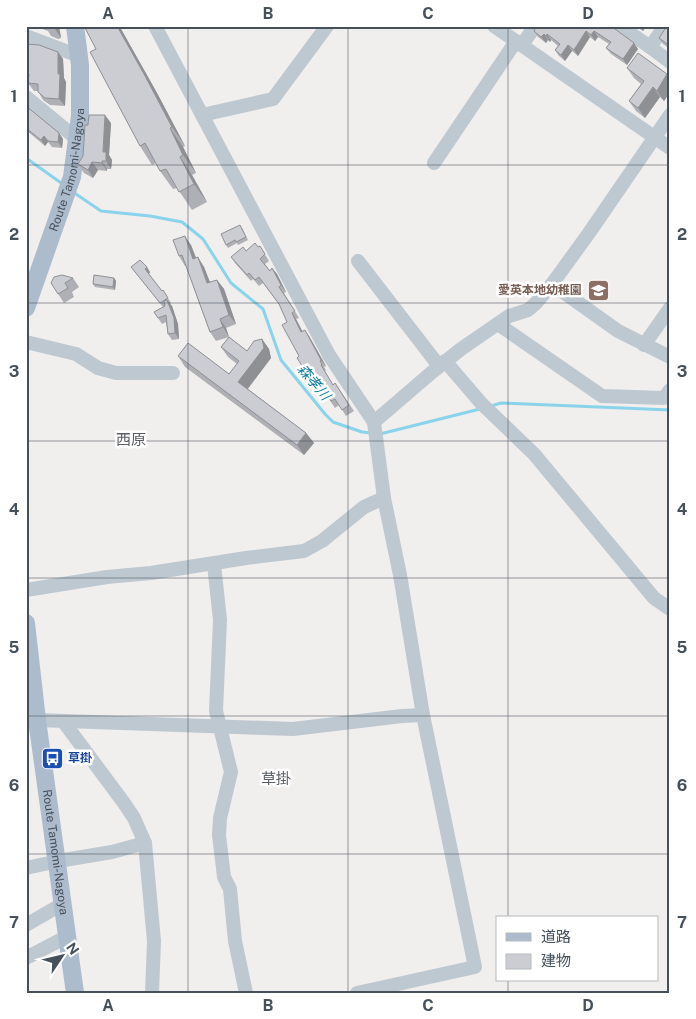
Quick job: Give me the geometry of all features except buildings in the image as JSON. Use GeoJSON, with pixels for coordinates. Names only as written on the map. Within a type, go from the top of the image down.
{"type":"FeatureCollection","features":[{"type":"Feature","properties":{"kind":"main road","name":"Route Tamomi-Nagoya"},"geometry":{"type":"LineString","coordinates":[[26,308],[72,177],[80,116],[79,56],[75,26]]}},
{"type":"Feature","properties":{"kind":"main road","name":"Route Tamomi-Nagoya"},"geometry":{"type":"LineString","coordinates":[[26,623],[32,719],[58,861],[75,993]]}},
{"type":"Feature","properties":{"kind":"street"},"geometry":{"type":"LineString","coordinates":[[155,26],[329,355],[374,425],[384,498],[400,574],[424,715],[475,967],[357,993]]}},
{"type":"Feature","properties":{"kind":"street"},"geometry":{"type":"LineString","coordinates":[[202,115],[273,99],[327,26]]}},
{"type":"Feature","properties":{"kind":"street"},"geometry":{"type":"LineString","coordinates":[[494,26],[670,148]]}},
{"type":"Feature","properties":{"kind":"street"},"geometry":{"type":"LineString","coordinates":[[434,163],[519,43],[536,26]]}},
{"type":"Feature","properties":{"kind":"street"},"geometry":{"type":"LineString","coordinates":[[620,26],[670,62]]}},
{"type":"Feature","properties":{"kind":"street"},"geometry":{"type":"LineString","coordinates":[[650,47],[665,26]]}},
{"type":"Feature","properties":{"kind":"street"},"geometry":{"type":"LineString","coordinates":[[26,36],[79,56]]}},
{"type":"Feature","properties":{"kind":"street"},"geometry":{"type":"LineString","coordinates":[[26,97],[77,139]]}},
{"type":"Feature","properties":{"kind":"street"},"geometry":{"type":"LineString","coordinates":[[374,425],[442,364],[510,316],[528,310],[552,284],[670,115]]}},
{"type":"Feature","properties":{"kind":"street"},"geometry":{"type":"LineString","coordinates":[[358,261],[442,364],[534,454],[654,598],[670,609]]}},
{"type":"Feature","properties":{"kind":"street"},"geometry":{"type":"LineString","coordinates":[[552,284],[618,331],[670,357]]}},
{"type":"Feature","properties":{"kind":"street"},"geometry":{"type":"LineString","coordinates":[[644,345],[670,308]]}},
{"type":"Feature","properties":{"kind":"street"},"geometry":{"type":"LineString","coordinates":[[498,324],[602,396],[664,398],[670,390]]}},
{"type":"Feature","properties":{"kind":"street"},"geometry":{"type":"LineString","coordinates":[[26,342],[76,354],[98,368],[116,373],[173,373]]}},
{"type":"Feature","properties":{"kind":"street"},"geometry":{"type":"LineString","coordinates":[[26,590],[107,577],[304,551],[322,541],[364,507],[384,498]]}},
{"type":"Feature","properties":{"kind":"street"},"geometry":{"type":"LineString","coordinates":[[214,564],[220,620],[216,711],[231,772],[220,818],[219,836],[224,877],[230,890],[235,941],[246,993]]}},
{"type":"Feature","properties":{"kind":"street"},"geometry":{"type":"LineString","coordinates":[[32,719],[293,729],[424,715]]}},
{"type":"Feature","properties":{"kind":"street"},"geometry":{"type":"LineString","coordinates":[[63,721],[124,803],[134,818],[145,842],[154,941],[152,993]]}},
{"type":"Feature","properties":{"kind":"street"},"geometry":{"type":"LineString","coordinates":[[26,868],[112,852],[145,842]]}},
{"type":"Feature","properties":{"kind":"street"},"geometry":{"type":"LineString","coordinates":[[26,925],[64,903]]}},
{"type":"Feature","properties":{"kind":"street"},"geometry":{"type":"LineString","coordinates":[[26,958],[68,936]]}},
{"type":"Feature","properties":{"kind":"waterway","name":"森孝川"},"geometry":{"type":"LineString","coordinates":[[26,158],[64,185]]}},
{"type":"Feature","properties":{"kind":"waterway","name":"森孝川"},"geometry":{"type":"LineString","coordinates":[[73,192],[101,211],[150,216],[182,222],[203,239],[231,283],[263,309],[281,360],[325,414],[333,422],[362,432],[371,433]]}},
{"type":"Feature","properties":{"kind":"waterway","name":"森孝川"},"geometry":{"type":"LineString","coordinates":[[491,406],[501,403],[670,410]]}},
{"type":"Feature","properties":{"kind":"waterway","name":"森孝川"},"geometry":{"type":"LineString","coordinates":[[380,434],[480,409]]}},
{"type":"Feature","properties":{"kind":"place","name":"愛英本地幼稚園"},"geometry":{"type":"Point","coordinates":[598,290]}},
{"type":"Feature","properties":{"kind":"place","name":"草掛"},"geometry":{"type":"Point","coordinates":[52,758]}},
{"type":"Feature","properties":{"kind":"district","name":"西原"},"geometry":{"type":"Point","coordinates":[131,439]}},
{"type":"Feature","properties":{"kind":"district","name":"草掛"},"geometry":{"type":"Point","coordinates":[276,778]}}]}
